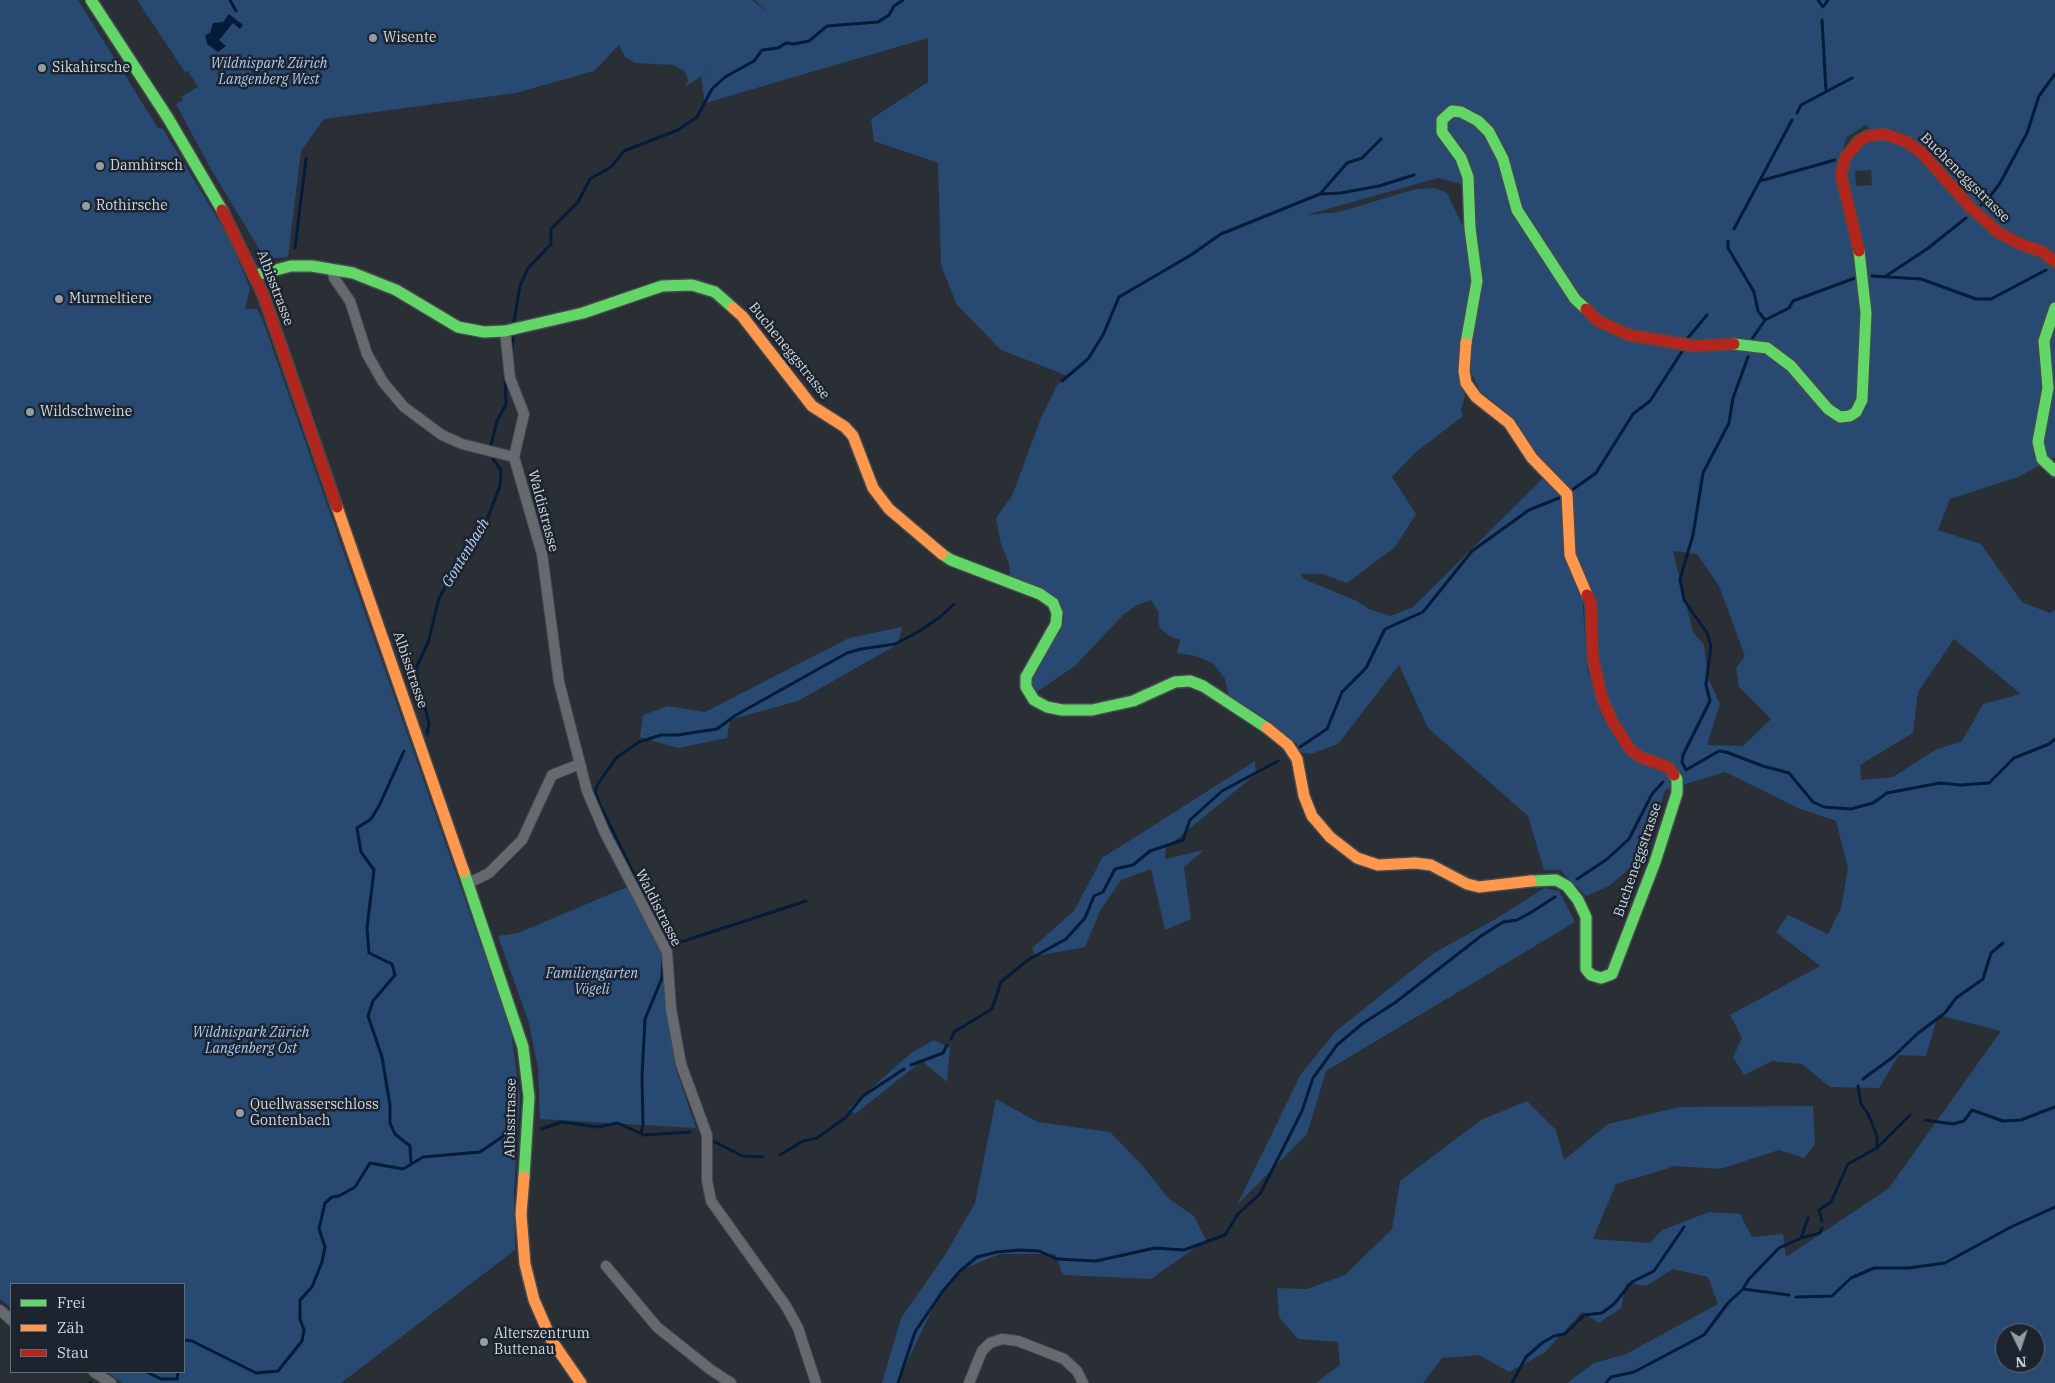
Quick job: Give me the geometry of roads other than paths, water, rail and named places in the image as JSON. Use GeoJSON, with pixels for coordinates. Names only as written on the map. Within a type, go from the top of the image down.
{"type":"FeatureCollection","features":[{"type":"Feature","properties":{"kind":"street","name":"Albisstrasse"},"geometry":{"type":"LineString","coordinates":[[91,0],[168,118],[230,223],[256,275],[514,1015],[526,1068],[528,1126],[521,1214],[523,1250],[528,1281],[552,1341],[581,1383]]}},
{"type":"Feature","properties":{"kind":"street","name":"Bucheneggstrasse"},"geometry":{"type":"LineString","coordinates":[[256,275],[291,266],[332,269],[382,283],[458,327],[484,332],[504,331],[583,313],[662,286],[692,285],[715,292],[742,316],[812,406],[844,427],[853,436],[874,488],[889,509],[932,547],[951,560],[1040,594],[1053,604],[1057,613],[1056,624],[1026,677],[1026,687],[1034,700],[1054,709],[1092,710],[1133,701],[1175,682],[1190,682],[1203,686],[1267,728],[1288,745],[1297,760],[1304,796],[1312,816],[1330,837],[1361,861],[1378,865],[1415,863],[1431,865],[1467,884],[1479,886],[1546,879],[1556,880],[1567,886],[1578,900],[1586,917],[1586,969],[1590,975],[1601,978],[1612,974],[1617,965],[1655,862],[1677,793],[1678,780],[1668,767],[1640,757],[1630,749],[1618,733],[1606,707],[1595,669],[1591,603],[1570,555],[1567,494],[1532,458],[1508,423],[1476,397],[1466,383],[1464,371],[1465,350],[1477,276],[1470,228],[1468,177],[1465,165],[1440,128],[1444,115],[1452,111],[1462,112],[1478,121],[1489,132],[1503,159],[1517,210],[1576,298],[1597,323],[1629,335],[1676,344],[1694,346],[1735,342],[1759,346],[1782,358],[1833,413],[1840,417],[1853,415],[1858,410],[1862,400],[1865,296],[1860,248],[1842,185],[1841,171],[1845,158],[1852,147],[1864,138],[1879,134],[1896,136],[1913,146],[1970,207],[1999,233],[2020,244],[2043,252],[2055,262]]}},
{"type":"Feature","properties":{"kind":"street","name":"Waldistrasse"},"geometry":{"type":"LineString","coordinates":[[332,269],[334,278],[350,301],[366,354],[383,382],[404,407],[442,435],[462,444],[514,457]]}},
{"type":"Feature","properties":{"kind":"street"},"geometry":{"type":"LineString","coordinates":[[2055,308],[2044,341],[2048,388],[2038,442],[2042,459],[2055,471]]}},
{"type":"Feature","properties":{"kind":"street","name":"Waldistrasse"},"geometry":{"type":"LineString","coordinates":[[504,331],[510,378],[524,414],[514,457],[542,554],[559,682],[587,790],[606,833],[667,952],[671,1009],[681,1064],[707,1135],[707,1180],[712,1201],[786,1306],[798,1328],[816,1383]]}},
{"type":"Feature","properties":{"kind":"street"},"geometry":{"type":"LineString","coordinates":[[469,883],[488,873],[522,840],[552,775],[580,764]]}},
{"type":"Feature","properties":{"kind":"street"},"geometry":{"type":"LineString","coordinates":[[606,1266],[657,1327],[711,1370],[731,1383]]}},
{"type":"Feature","properties":{"kind":"street"},"geometry":{"type":"LineString","coordinates":[[0,1310],[10,1319]]}},
{"type":"Feature","properties":{"kind":"street"},"geometry":{"type":"LineString","coordinates":[[969,1383],[977,1358],[986,1346],[996,1340],[1009,1339],[1064,1359],[1077,1371],[1083,1383]]}},
{"type":"Feature","properties":{"kind":"street"},"geometry":{"type":"LineString","coordinates":[[96,1373],[111,1383]]}},
{"type":"Feature","properties":{"kind":"waterway"},"geometry":{"type":"LineString","coordinates":[[230,0],[236,11]]}},
{"type":"Feature","properties":{"kind":"waterway","name":"Gontenbach"},"geometry":{"type":"LineString","coordinates":[[514,321],[520,286],[528,268],[551,244],[551,229],[578,202],[590,179],[611,167],[624,151],[678,130],[697,117],[712,89],[725,77],[754,61],[762,50],[778,48],[786,43],[794,44],[809,41],[827,26],[878,22],[889,15],[894,6],[903,0]]}},
{"type":"Feature","properties":{"kind":"waterway"},"geometry":{"type":"LineString","coordinates":[[1818,0],[1823,7],[1828,0]]}},
{"type":"Feature","properties":{"kind":"waterway"},"geometry":{"type":"LineString","coordinates":[[1822,20],[1826,90]]}},
{"type":"Feature","properties":{"kind":"waterway"},"geometry":{"type":"LineString","coordinates":[[1981,205],[2000,183],[2027,133],[2039,96],[2055,74]]}},
{"type":"Feature","properties":{"kind":"waterway"},"geometry":{"type":"LineString","coordinates":[[1797,113],[1801,105],[1852,78]]}},
{"type":"Feature","properties":{"kind":"waterway"},"geometry":{"type":"LineString","coordinates":[[1734,229],[1792,120]]}},
{"type":"Feature","properties":{"kind":"waterway"},"geometry":{"type":"LineString","coordinates":[[1320,194],[1347,163],[1362,158],[1381,139]]}},
{"type":"Feature","properties":{"kind":"waterway"},"geometry":{"type":"LineString","coordinates":[[295,248],[306,159]]}},
{"type":"Feature","properties":{"kind":"waterway"},"geometry":{"type":"LineString","coordinates":[[1760,181],[1835,160]]}},
{"type":"Feature","properties":{"kind":"waterway"},"geometry":{"type":"LineString","coordinates":[[1062,381],[1088,359],[1103,335],[1119,297],[1191,255],[1221,234],[1320,194],[1341,193],[1379,186],[1414,175]]}},
{"type":"Feature","properties":{"kind":"waterway"},"geometry":{"type":"LineString","coordinates":[[1886,276],[1927,249],[1966,218]]}},
{"type":"Feature","properties":{"kind":"waterway"},"geometry":{"type":"LineString","coordinates":[[1728,241],[1728,248],[1754,292],[1758,311],[1765,320]]}},
{"type":"Feature","properties":{"kind":"waterway"},"geometry":{"type":"LineString","coordinates":[[1872,276],[1921,279],[1976,299],[1991,299],[2046,270]]}},
{"type":"Feature","properties":{"kind":"waterway"},"geometry":{"type":"LineString","coordinates":[[1752,339],[1765,320],[1789,308],[1793,301],[1855,278]]}},
{"type":"Feature","properties":{"kind":"waterway"},"geometry":{"type":"LineString","coordinates":[[1687,339],[1707,315]]}},
{"type":"Feature","properties":{"kind":"waterway","name":"Gontenbach"},"geometry":{"type":"LineString","coordinates":[[512,350],[513,338]]}},
{"type":"Feature","properties":{"kind":"waterway"},"geometry":{"type":"LineString","coordinates":[[1572,490],[1596,473],[1633,414],[1650,401],[1683,350]]}},
{"type":"Feature","properties":{"kind":"waterway"},"geometry":{"type":"LineString","coordinates":[[1748,357],[1733,398],[1729,423],[1703,473],[1693,535],[1680,579],[1684,600],[1707,633],[1711,646],[1706,685],[1710,701],[1683,755],[1682,762],[1686,770],[1719,751],[1726,752],[1763,766],[1789,773],[1813,802],[1824,807],[1851,809],[1873,803],[1887,793],[1940,783],[1961,785],[1989,783],[2014,758],[2049,744],[2055,739]]}},
{"type":"Feature","properties":{"kind":"waterway","name":"Gontenbach"},"geometry":{"type":"LineString","coordinates":[[491,445],[497,421],[506,404],[505,379]]}},
{"type":"Feature","properties":{"kind":"waterway","name":"Gontenbach"},"geometry":{"type":"LineString","coordinates":[[427,734],[429,723],[415,670],[428,643],[439,598],[464,555],[483,530],[500,486],[501,470],[493,459]]}},
{"type":"Feature","properties":{"kind":"waterway"},"geometry":{"type":"LineString","coordinates":[[1300,747],[1327,729],[1342,692],[1366,668],[1385,629],[1423,612],[1472,551],[1529,510],[1559,498]]}},
{"type":"Feature","properties":{"kind":"waterway"},"geometry":{"type":"LineString","coordinates":[[806,901],[684,941],[671,941],[654,915],[600,805],[595,791],[598,784],[616,758],[639,742],[661,735],[677,735],[717,729],[736,715],[847,653],[895,644],[918,632],[940,617],[954,604]]}},
{"type":"Feature","properties":{"kind":"waterway","name":"Gontenbach"},"geometry":{"type":"LineString","coordinates":[[404,751],[379,806],[371,819],[357,828],[361,852],[374,870],[367,928],[369,953],[392,964],[395,975],[373,1001],[368,1016],[382,1057],[390,1105],[390,1123],[395,1134],[410,1146],[411,1164]]}},
{"type":"Feature","properties":{"kind":"waterway"},"geometry":{"type":"LineString","coordinates":[[951,1039],[954,1032],[992,1009],[1001,982],[1028,960],[1066,939],[1085,918],[1094,896],[1103,892],[1115,869],[1133,865],[1150,851],[1183,840],[1190,820],[1222,791],[1278,761]]}},
{"type":"Feature","properties":{"kind":"waterway"},"geometry":{"type":"LineString","coordinates":[[1577,879],[1606,860],[1629,839],[1652,794],[1663,782]]}},
{"type":"Feature","properties":{"kind":"waterway"},"geometry":{"type":"LineString","coordinates":[[898,1383],[915,1332],[942,1292],[960,1271],[977,1257],[997,1252],[1019,1250],[1039,1251],[1057,1259],[1096,1261],[1155,1248],[1184,1250],[1225,1235],[1238,1214],[1260,1194],[1302,1111],[1313,1078],[1337,1045],[1362,1024],[1396,1002],[1481,936],[1503,922],[1517,920],[1555,897]]}},
{"type":"Feature","properties":{"kind":"waterway"},"geometry":{"type":"LineString","coordinates":[[1863,1079],[1893,1057],[1917,1034],[1945,1013],[1956,998],[1983,979],[1991,953],[2003,943]]}},
{"type":"Feature","properties":{"kind":"waterway"},"geometry":{"type":"LineString","coordinates":[[641,1133],[643,1125],[642,1077],[645,1019],[662,978],[663,959]]}},
{"type":"Feature","properties":{"kind":"waterway"},"geometry":{"type":"LineString","coordinates":[[911,1065],[943,1053],[947,1045]]}},
{"type":"Feature","properties":{"kind":"waterway"},"geometry":{"type":"LineString","coordinates":[[780,1155],[803,1141],[817,1138],[845,1118],[863,1096],[904,1069]]}},
{"type":"Feature","properties":{"kind":"waterway"},"geometry":{"type":"LineString","coordinates":[[1858,1086],[1861,1104],[1868,1114],[1877,1136],[1877,1148]]}},
{"type":"Feature","properties":{"kind":"waterway"},"geometry":{"type":"LineString","coordinates":[[1925,1120],[1953,1124],[1964,1121],[1972,1110],[2003,1121],[2021,1120],[2055,1107]]}},
{"type":"Feature","properties":{"kind":"waterway"},"geometry":{"type":"LineString","coordinates":[[1822,1221],[1819,1210],[1831,1202],[1848,1164],[1877,1148],[1910,1115]]}},
{"type":"Feature","properties":{"kind":"waterway"},"geometry":{"type":"LineString","coordinates":[[542,1129],[561,1122],[598,1127],[618,1123],[644,1135],[690,1132]]}},
{"type":"Feature","properties":{"kind":"waterway","name":"Gontenbach"},"geometry":{"type":"LineString","coordinates":[[185,1340],[192,1341],[256,1373],[278,1371],[302,1341],[304,1330],[300,1319],[300,1300],[312,1287],[322,1262],[325,1247],[319,1229],[325,1203],[332,1197],[339,1196],[355,1187],[370,1163],[403,1169],[423,1157],[480,1152],[515,1128]]}},
{"type":"Feature","properties":{"kind":"waterway"},"geometry":{"type":"LineString","coordinates":[[713,1141],[742,1156],[763,1157]]}},
{"type":"Feature","properties":{"kind":"waterway"},"geometry":{"type":"LineString","coordinates":[[1796,1297],[1832,1296],[1851,1278],[1874,1268],[1909,1268],[1945,1263],[2011,1227],[2055,1207]]}},
{"type":"Feature","properties":{"kind":"waterway"},"geometry":{"type":"LineString","coordinates":[[1801,1238],[1808,1218]]}},
{"type":"Feature","properties":{"kind":"waterway"},"geometry":{"type":"LineString","coordinates":[[1512,1383],[1526,1357],[1542,1343],[1554,1336],[1565,1334],[1584,1315],[1602,1313],[1614,1304],[1632,1282],[1654,1271],[1684,1227]]}},
{"type":"Feature","properties":{"kind":"waterway"},"geometry":{"type":"LineString","coordinates":[[1743,1289],[1749,1279],[1779,1248],[1801,1238],[1820,1233],[1822,1228]]}},
{"type":"Feature","properties":{"kind":"waterway"},"geometry":{"type":"LineString","coordinates":[[1606,1383],[1611,1377],[1634,1372],[1704,1335],[1728,1303],[1743,1289],[1789,1295]]}},
{"type":"Feature","properties":{"kind":"waterway","name":"Gontenbach"},"geometry":{"type":"LineString","coordinates":[[149,1373],[161,1379],[177,1379],[178,1373]]}},
{"type":"Feature","properties":{"kind":"place","name":"Wisente"},"geometry":{"type":"Point","coordinates":[373,38]}},
{"type":"Feature","properties":{"kind":"place","name":"Sikahirsche"},"geometry":{"type":"Point","coordinates":[42,68]}},
{"type":"Feature","properties":{"kind":"place","name":"Damhirsch"},"geometry":{"type":"Point","coordinates":[100,166]}},
{"type":"Feature","properties":{"kind":"place","name":"Rothirsche"},"geometry":{"type":"Point","coordinates":[86,206]}},
{"type":"Feature","properties":{"kind":"place","name":"Murmeltiere"},"geometry":{"type":"Point","coordinates":[59,299]}},
{"type":"Feature","properties":{"kind":"place","name":"Wildschweine"},"geometry":{"type":"Point","coordinates":[30,412]}},
{"type":"Feature","properties":{"kind":"place","name":"Quellwasserschloss Gontenbach"},"geometry":{"type":"Point","coordinates":[240,1113]}},
{"type":"Feature","properties":{"kind":"place","name":"Alterszentrum Buttenau"},"geometry":{"type":"Point","coordinates":[484,1342]}},
{"type":"Feature","properties":{"kind":"park label","name":"Wildnispark Zürich Langenberg West"},"geometry":{"type":"Point","coordinates":[269,72]}},
{"type":"Feature","properties":{"kind":"park label","name":"Familiengarten Vögeli"},"geometry":{"type":"Point","coordinates":[592,982]}},
{"type":"Feature","properties":{"kind":"park label","name":"Wildnispark Zürich Langenberg Ost"},"geometry":{"type":"Point","coordinates":[251,1042]}}]}
